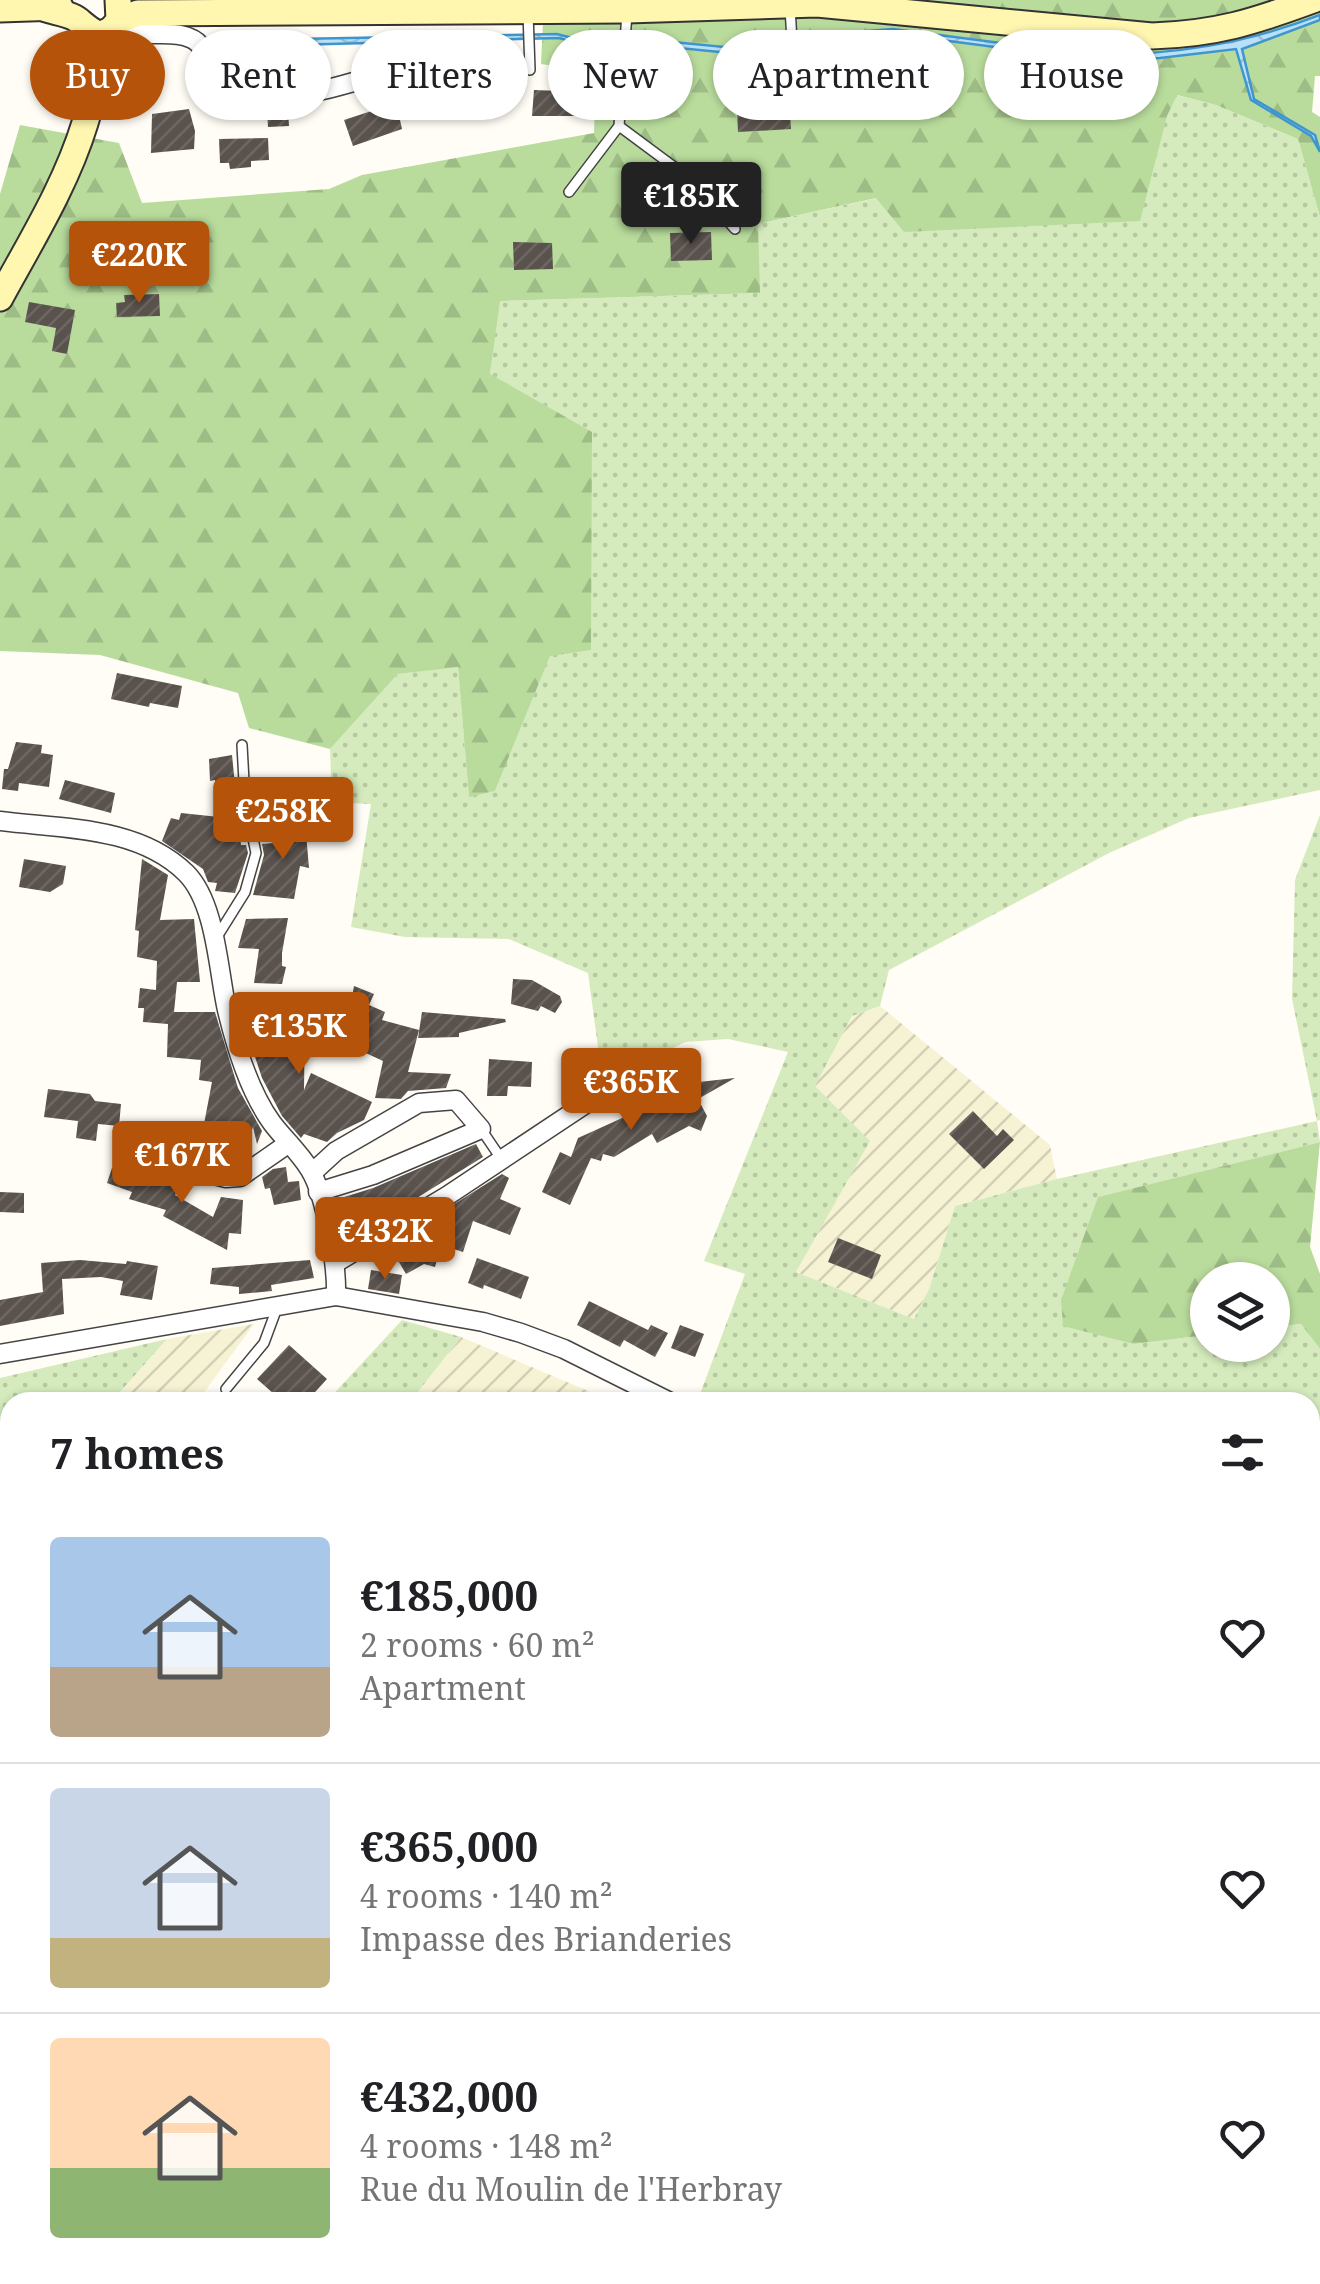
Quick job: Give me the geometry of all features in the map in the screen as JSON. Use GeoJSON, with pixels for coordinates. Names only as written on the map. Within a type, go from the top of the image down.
{"type":"FeatureCollection","features":[{"type":"Feature","properties":{"kind":"street"},"geometry":{"type":"LineString","coordinates":[[0,9],[46,9],[104,19],[332,6],[627,10],[817,4],[1152,36],[1200,34],[1246,24],[1313,0]]}},
{"type":"Feature","properties":{"kind":"street"},"geometry":{"type":"LineString","coordinates":[[104,19],[125,32],[190,37],[200,44],[214,83],[228,94],[276,99],[351,82]]}},
{"type":"Feature","properties":{"kind":"street"},"geometry":{"type":"LineString","coordinates":[[0,298],[62,183],[86,120],[104,19]]}},
{"type":"Feature","properties":{"kind":"street"},"geometry":{"type":"LineString","coordinates":[[0,821],[109,834],[144,843],[189,876],[203,897],[228,1012],[245,1068],[270,1120],[312,1173],[337,1262],[336,1296]]}},
{"type":"Feature","properties":{"kind":"street"},"geometry":{"type":"LineString","coordinates":[[312,1173],[336,1151],[419,1103],[456,1100],[481,1129],[373,1176],[318,1192]]}},
{"type":"Feature","properties":{"kind":"street"},"geometry":{"type":"LineString","coordinates":[[337,1262],[502,1160],[590,1100]]}},
{"type":"Feature","properties":{"kind":"street"},"geometry":{"type":"LineString","coordinates":[[145,1157],[226,1178],[240,1177],[289,1143]]}},
{"type":"Feature","properties":{"kind":"street"},"geometry":{"type":"LineString","coordinates":[[0,1354],[336,1296],[483,1322],[521,1333],[564,1348],[649,1392]]}},
{"type":"Feature","properties":{"kind":"lane"},"geometry":{"type":"LineString","coordinates":[[790,5],[792,30]]}},
{"type":"Feature","properties":{"kind":"lane"},"geometry":{"type":"LineString","coordinates":[[528,10],[530,70]]}},
{"type":"Feature","properties":{"kind":"lane"},"geometry":{"type":"LineString","coordinates":[[568,192],[620,126],[627,10]]}},
{"type":"Feature","properties":{"kind":"lane"},"geometry":{"type":"LineString","coordinates":[[620,126],[689,178],[736,229]]}},
{"type":"Feature","properties":{"kind":"lane"},"geometry":{"type":"LineString","coordinates":[[214,942],[245,892],[256,853],[245,800],[242,745]]}},
{"type":"Feature","properties":{"kind":"lane"},"geometry":{"type":"LineString","coordinates":[[481,1129],[502,1160]]}},
{"type":"Feature","properties":{"kind":"lane"},"geometry":{"type":"LineString","coordinates":[[226,1389],[264,1343],[278,1304]]}},
{"type":"Feature","properties":{"kind":"shaded area"},"geometry":{"type":"Polygon","coordinates":[[[880,1006],[1050,1145],[1057,1179],[955,1206],[929,1289],[914,1319],[796,1272],[869,1141],[814,1087],[852,1016],[880,1006]]]}},
{"type":"Feature","properties":{"kind":"shaded area"},"geometry":{"type":"Polygon","coordinates":[[[254,1324],[204,1392],[120,1392],[167,1339],[254,1324]]]}},
{"type":"Feature","properties":{"kind":"shaded area"},"geometry":{"type":"Polygon","coordinates":[[[461,1337],[590,1392],[418,1392],[461,1337]]]}},
{"type":"Feature","properties":{"kind":"green space"},"geometry":{"type":"Polygon","coordinates":[[[544,0],[1320,0],[1320,76],[1315,76],[1312,112],[1320,117],[1320,217],[1298,139],[1216,105],[1177,95],[1167,116],[1140,221],[904,232],[876,198],[758,224],[760,293],[500,301],[490,374],[592,432],[591,650],[550,656],[495,791],[469,797],[458,667],[398,674],[330,749],[249,728],[238,693],[100,655],[0,651],[0,194],[20,125],[119,143],[142,203],[329,189],[362,175],[594,133],[594,120],[693,120],[693,30],[548,30],[548,65],[541,64],[544,0]]]}},
{"type":"Feature","properties":{"kind":"green space"},"geometry":{"type":"Polygon","coordinates":[[[1176,95],[1216,105],[1298,139],[1320,217],[1320,790],[1189,818],[1109,853],[889,970],[880,1006],[852,1016],[815,1086],[870,1141],[796,1272],[914,1319],[929,1289],[955,1206],[1317,1121],[1320,1142],[1099,1197],[1134,1344],[1190,1337],[1190,1362],[1290,1362],[1290,1325],[1301,1324],[1320,1349],[1320,1392],[701,1392],[745,1274],[704,1261],[788,1052],[728,1039],[685,1042],[603,1084],[588,973],[509,939],[405,937],[351,927],[371,804],[332,802],[330,749],[398,674],[458,666],[469,796],[495,791],[550,655],[490,374],[499,301],[759,293],[757,224],[877,198],[1167,116],[1176,95]]]}},
{"type":"Feature","properties":{"kind":"green space"},"geometry":{"type":"Polygon","coordinates":[[[1320,815],[1320,1120],[1317,1121],[1292,999],[1295,880],[1320,815]]]}},
{"type":"Feature","properties":{"kind":"green space"},"geometry":{"type":"Polygon","coordinates":[[[1320,1142],[1310,1247],[1320,1274],[1320,1349],[1301,1324],[1290,1325],[1290,1262],[1190,1262],[1190,1337],[1134,1344],[1063,1326],[1061,1300],[1098,1197],[1320,1142]]]}},
{"type":"Feature","properties":{"kind":"green space"},"geometry":{"type":"Polygon","coordinates":[[[402,1320],[461,1337],[418,1392],[335,1392],[402,1320]]]}},
{"type":"Feature","properties":{"kind":"green space"},"geometry":{"type":"Polygon","coordinates":[[[167,1339],[120,1392],[0,1392],[0,1378],[167,1339]]]}},
{"type":"Feature","properties":{"kind":"water"},"geometry":{"type":"Polygon","coordinates":[[[1320,15],[1320,20],[1242,49],[1254,99],[1315,135],[1320,152],[1311,136],[1251,100],[1236,49],[1159,58],[1159,51],[1236,40],[1320,15]]]}},
{"type":"Feature","properties":{"kind":"water"},"geometry":{"type":"Polygon","coordinates":[[[548,34],[548,38],[528,39],[528,35],[548,34]]]}},
{"type":"Feature","properties":{"kind":"water"},"geometry":{"type":"Polygon","coordinates":[[[331,38],[351,38],[351,43],[331,44],[331,38]]]}},
{"type":"Feature","properties":{"kind":"water"},"geometry":{"type":"Polygon","coordinates":[[[964,38],[984,41],[984,46],[964,43],[964,38]]]}},
{"type":"Feature","properties":{"kind":"water"},"geometry":{"type":"Polygon","coordinates":[[[693,44],[713,46],[713,51],[693,49],[693,44]]]}},
{"type":"Feature","properties":{"kind":"building"},"geometry":{"type":"Polygon","coordinates":[[[534,90],[548,91],[548,116],[532,116],[534,90]]]}},
{"type":"Feature","properties":{"kind":"building"},"geometry":{"type":"Polygon","coordinates":[[[185,110],[185,120],[192,120],[195,131],[194,149],[151,153],[152,120],[165,120],[165,112],[185,110]]]}},
{"type":"Feature","properties":{"kind":"building"},"geometry":{"type":"Polygon","coordinates":[[[268,120],[289,120],[289,126],[268,127],[268,120]]]}},
{"type":"Feature","properties":{"kind":"building"},"geometry":{"type":"Polygon","coordinates":[[[344,120],[400,120],[402,129],[353,146],[344,120]]]}},
{"type":"Feature","properties":{"kind":"building"},"geometry":{"type":"Polygon","coordinates":[[[737,120],[790,120],[791,129],[738,132],[737,120]]]}},
{"type":"Feature","properties":{"kind":"building"},"geometry":{"type":"Polygon","coordinates":[[[268,138],[269,160],[251,161],[251,167],[230,169],[229,163],[220,163],[219,139],[268,138]]]}},
{"type":"Feature","properties":{"kind":"building"},"geometry":{"type":"Polygon","coordinates":[[[711,232],[712,260],[671,261],[670,233],[711,232]]]}},
{"type":"Feature","properties":{"kind":"building"},"geometry":{"type":"Polygon","coordinates":[[[513,242],[552,243],[553,269],[514,270],[513,242]]]}},
{"type":"Feature","properties":{"kind":"building"},"geometry":{"type":"Polygon","coordinates":[[[159,294],[160,316],[117,317],[116,303],[125,302],[124,295],[159,294]]]}},
{"type":"Feature","properties":{"kind":"building"},"geometry":{"type":"Polygon","coordinates":[[[29,302],[75,310],[67,354],[52,351],[56,328],[25,322],[29,302]]]}},
{"type":"Feature","properties":{"kind":"building"},"geometry":{"type":"Polygon","coordinates":[[[117,673],[182,686],[178,708],[111,699],[117,673]]]}},
{"type":"Feature","properties":{"kind":"building"},"geometry":{"type":"Polygon","coordinates":[[[16,742],[42,745],[41,753],[53,755],[49,787],[19,783],[18,791],[2,789],[4,769],[8,769],[16,742]]]}},
{"type":"Feature","properties":{"kind":"building"},"geometry":{"type":"Polygon","coordinates":[[[232,755],[241,845],[246,845],[248,853],[235,893],[215,891],[217,883],[208,882],[203,869],[162,841],[171,818],[179,820],[181,813],[219,817],[209,759],[232,755]]]}},
{"type":"Feature","properties":{"kind":"building"},"geometry":{"type":"Polygon","coordinates":[[[65,780],[115,793],[111,813],[59,799],[65,780]]]}},
{"type":"Feature","properties":{"kind":"building"},"geometry":{"type":"Polygon","coordinates":[[[305,822],[309,868],[300,866],[294,899],[253,895],[264,855],[262,844],[274,843],[273,825],[305,822]]]}},
{"type":"Feature","properties":{"kind":"building"},"geometry":{"type":"Polygon","coordinates":[[[24,859],[66,866],[63,884],[50,892],[19,887],[24,859]]]}},
{"type":"Feature","properties":{"kind":"building"},"geometry":{"type":"Polygon","coordinates":[[[142,859],[168,875],[160,920],[194,919],[200,982],[177,982],[174,1012],[215,1012],[238,1088],[262,1131],[257,1144],[253,1127],[242,1161],[236,1165],[140,1146],[149,1122],[194,1140],[200,1123],[204,1124],[212,1082],[199,1080],[201,1060],[167,1057],[168,1024],[143,1022],[144,1008],[138,1008],[140,988],[156,990],[157,961],[137,957],[139,931],[135,930],[142,859]]]}},
{"type":"Feature","properties":{"kind":"building"},"geometry":{"type":"Polygon","coordinates":[[[288,918],[282,984],[254,983],[259,949],[238,948],[246,919],[288,918]]]}},
{"type":"Feature","properties":{"kind":"building"},"geometry":{"type":"Polygon","coordinates":[[[513,979],[532,980],[560,996],[562,1002],[555,1013],[541,1006],[538,1011],[511,1004],[513,979]]]}},
{"type":"Feature","properties":{"kind":"building"},"geometry":{"type":"Polygon","coordinates":[[[354,986],[374,994],[369,1005],[385,1012],[382,1020],[419,1030],[408,1072],[451,1074],[446,1088],[408,1091],[401,1099],[375,1098],[383,1061],[327,1035],[338,1009],[350,1009],[354,986]]]}},
{"type":"Feature","properties":{"kind":"building"},"geometry":{"type":"Polygon","coordinates":[[[288,1008],[288,1014],[305,1014],[304,1090],[311,1073],[372,1102],[364,1120],[327,1142],[304,1134],[301,1138],[282,1116],[262,1078],[240,1011],[288,1008]]]}},
{"type":"Feature","properties":{"kind":"building"},"geometry":{"type":"Polygon","coordinates":[[[422,1012],[506,1022],[459,1033],[459,1037],[418,1038],[422,1012]]]}},
{"type":"Feature","properties":{"kind":"building"},"geometry":{"type":"Polygon","coordinates":[[[489,1059],[532,1062],[531,1087],[508,1086],[507,1096],[487,1096],[489,1059]]]}},
{"type":"Feature","properties":{"kind":"building"},"geometry":{"type":"Polygon","coordinates":[[[735,1078],[698,1099],[707,1116],[701,1131],[689,1126],[657,1143],[652,1134],[614,1157],[603,1154],[601,1161],[591,1158],[570,1205],[542,1192],[560,1152],[571,1157],[578,1138],[620,1119],[651,1096],[690,1083],[735,1078]]]}},
{"type":"Feature","properties":{"kind":"building"},"geometry":{"type":"Polygon","coordinates":[[[48,1089],[90,1094],[95,1101],[121,1104],[119,1126],[98,1124],[96,1141],[76,1138],[78,1121],[44,1117],[48,1089]]]}},
{"type":"Feature","properties":{"kind":"building"},"geometry":{"type":"Polygon","coordinates":[[[973,1111],[997,1136],[1003,1129],[1014,1140],[984,1169],[949,1134],[973,1111]]]}},
{"type":"Feature","properties":{"kind":"building"},"geometry":{"type":"Polygon","coordinates":[[[476,1144],[483,1157],[344,1243],[338,1199],[476,1144]]]}},
{"type":"Feature","properties":{"kind":"building"},"geometry":{"type":"Polygon","coordinates":[[[134,1165],[179,1188],[175,1195],[213,1217],[221,1197],[243,1200],[241,1234],[229,1233],[227,1250],[163,1216],[166,1210],[129,1199],[132,1192],[107,1183],[112,1168],[130,1175],[134,1165]]]}},
{"type":"Feature","properties":{"kind":"building"},"geometry":{"type":"Polygon","coordinates":[[[286,1167],[288,1182],[299,1181],[301,1200],[274,1205],[270,1188],[265,1189],[262,1177],[273,1169],[286,1167]]]}},
{"type":"Feature","properties":{"kind":"building"},"geometry":{"type":"Polygon","coordinates":[[[502,1174],[509,1178],[500,1199],[521,1208],[510,1235],[473,1221],[463,1252],[441,1245],[435,1267],[424,1264],[406,1274],[389,1245],[502,1174]]]}},
{"type":"Feature","properties":{"kind":"building"},"geometry":{"type":"Polygon","coordinates":[[[0,1192],[24,1193],[24,1213],[0,1212],[0,1192]]]}},
{"type":"Feature","properties":{"kind":"building"},"geometry":{"type":"Polygon","coordinates":[[[838,1238],[881,1255],[872,1279],[828,1262],[838,1238]]]}},
{"type":"Feature","properties":{"kind":"building"},"geometry":{"type":"Polygon","coordinates":[[[477,1258],[529,1277],[521,1299],[468,1283],[477,1258]]]}},
{"type":"Feature","properties":{"kind":"building"},"geometry":{"type":"Polygon","coordinates":[[[80,1260],[158,1266],[152,1300],[120,1295],[123,1281],[101,1277],[62,1279],[64,1314],[0,1326],[0,1300],[43,1292],[41,1263],[80,1260]]]}},
{"type":"Feature","properties":{"kind":"building"},"geometry":{"type":"Polygon","coordinates":[[[310,1260],[314,1278],[271,1285],[272,1291],[239,1294],[239,1287],[210,1284],[212,1268],[310,1260]]]}},
{"type":"Feature","properties":{"kind":"building"},"geometry":{"type":"Polygon","coordinates":[[[371,1270],[402,1275],[399,1294],[368,1289],[371,1270]]]}},
{"type":"Feature","properties":{"kind":"building"},"geometry":{"type":"Polygon","coordinates":[[[589,1301],[648,1330],[651,1325],[668,1333],[655,1357],[624,1340],[620,1347],[577,1325],[589,1301]]]}},
{"type":"Feature","properties":{"kind":"building"},"geometry":{"type":"Polygon","coordinates":[[[680,1325],[704,1334],[695,1357],[671,1348],[680,1325]]]}},
{"type":"Feature","properties":{"kind":"building"},"geometry":{"type":"Polygon","coordinates":[[[289,1345],[327,1379],[315,1392],[272,1392],[257,1379],[289,1345]]]}}]}
